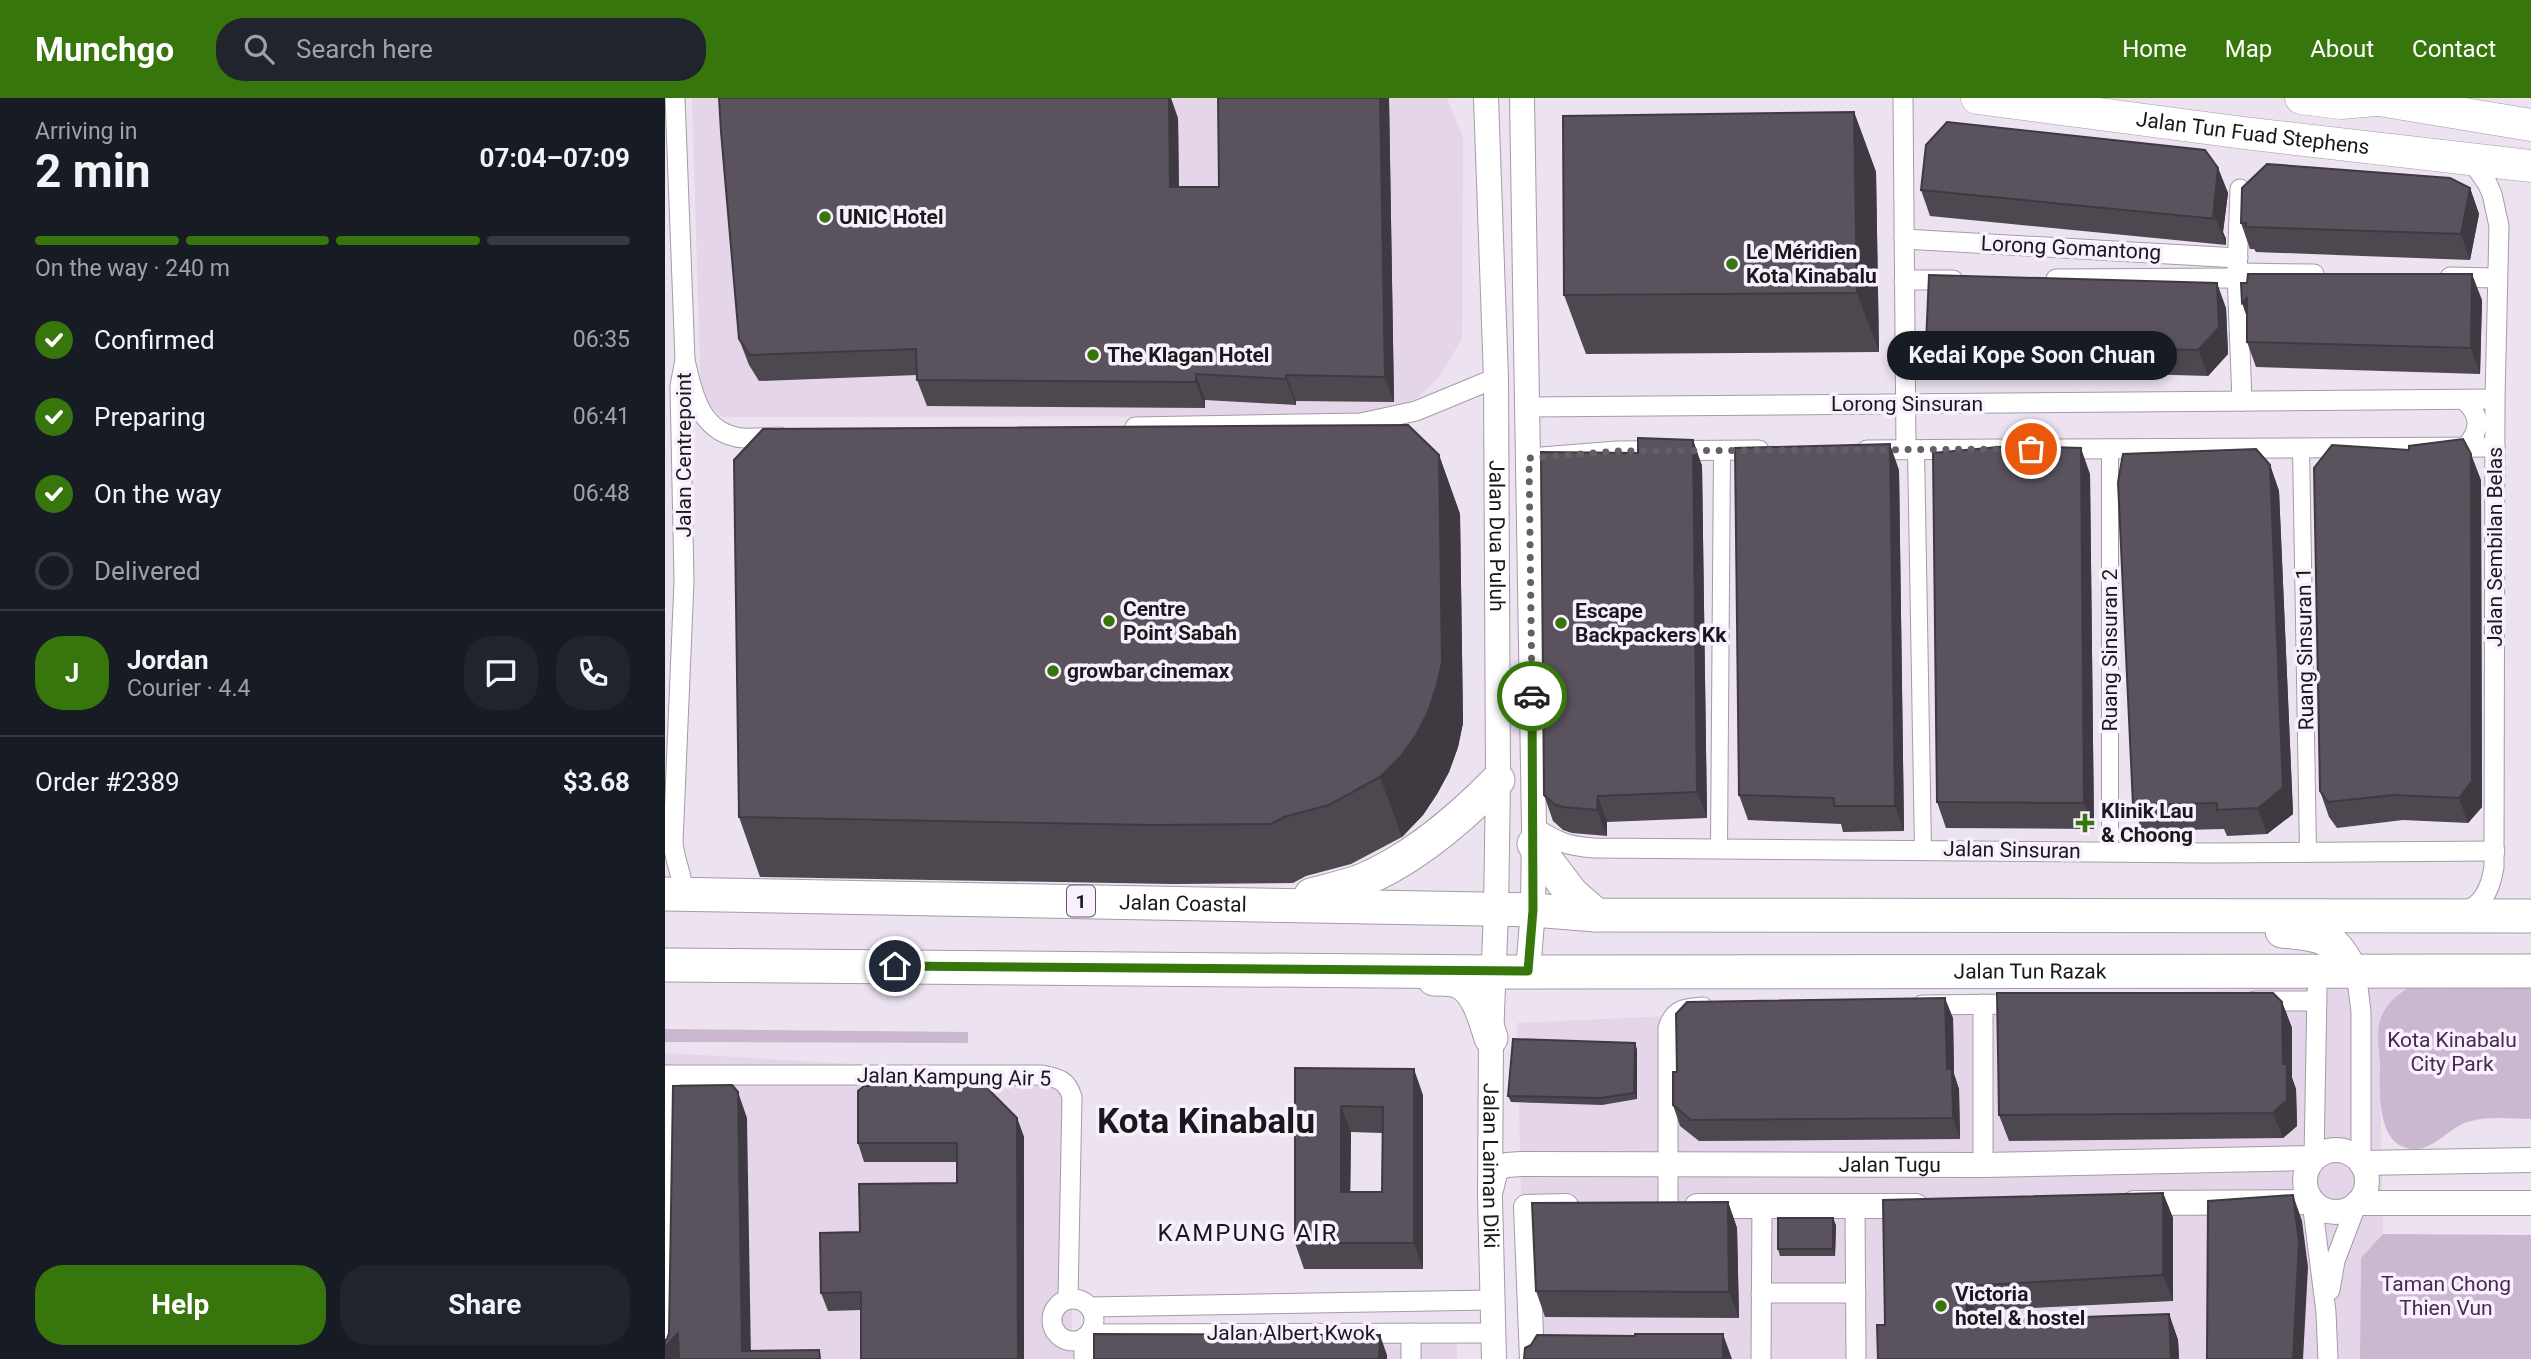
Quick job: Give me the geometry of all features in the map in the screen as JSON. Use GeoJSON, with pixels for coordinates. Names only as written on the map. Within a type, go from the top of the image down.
{"type":"FeatureCollection","features":[{"type":"Feature","properties":{"kind":"highway"},"geometry":{"type":"LineString","coordinates":[[1221,904],[1312,895],[1360,881],[1432,839],[1498,780]]}},
{"type":"Feature","properties":{"kind":"highway"},"geometry":{"type":"LineString","coordinates":[[1534,835],[1572,894],[1596,915]]}},
{"type":"Feature","properties":{"kind":"highway","name":"Jalan Coastal"},"geometry":{"type":"LineString","coordinates":[[674,894],[1533,910]]}},
{"type":"Feature","properties":{"kind":"highway"},"geometry":{"type":"LineString","coordinates":[[1533,910],[1596,915],[2531,916]]}},
{"type":"Feature","properties":{"kind":"highway"},"geometry":{"type":"LineString","coordinates":[[2155,917],[2318,935],[2329,940],[2351,971]]}},
{"type":"Feature","properties":{"kind":"highway"},"geometry":{"type":"LineString","coordinates":[[665,965],[1528,971]]}},
{"type":"Feature","properties":{"kind":"highway"},"geometry":{"type":"LineString","coordinates":[[1365,971],[1457,981],[1465,985],[1479,1006],[1491,1038]]}},
{"type":"Feature","properties":{"kind":"highway","name":"Jalan Tun Razak"},"geometry":{"type":"LineString","coordinates":[[1528,971],[2317,986],[2351,971],[2531,971]]}},
{"type":"Feature","properties":{"kind":"main road","name":"Jalan Tun Fuad Stephens"},"geometry":{"type":"LineString","coordinates":[[1977,98],[2531,166]]}},
{"type":"Feature","properties":{"kind":"main road","name":"Jalan Tun Fuad Stephens"},"geometry":{"type":"LineString","coordinates":[[2301,98],[2341,103],[2371,99],[2531,125]]}},
{"type":"Feature","properties":{"kind":"street","name":"Jalan Centrepoint"},"geometry":{"type":"LineString","coordinates":[[674,894],[683,882],[675,864],[673,843],[684,581],[680,386],[685,360],[675,98]]}},
{"type":"Feature","properties":{"kind":"street","name":"Jalan Dua Puluh"},"geometry":{"type":"LineString","coordinates":[[1486,98],[1496,378],[1498,780],[1492,972]]}},
{"type":"Feature","properties":{"kind":"street","name":"Jalan Dua Puluh"},"geometry":{"type":"LineString","coordinates":[[1522,98],[1534,835],[1533,910],[1528,971]]}},
{"type":"Feature","properties":{"kind":"street"},"geometry":{"type":"LineString","coordinates":[[1903,98],[1905,404],[1911,449],[1923,849]]}},
{"type":"Feature","properties":{"kind":"street","name":"Jalan Sembilan Belas"},"geometry":{"type":"LineString","coordinates":[[2441,915],[2470,910],[2482,900],[2491,886],[2495,851],[2495,400],[2499,226],[2492,194],[2476,167],[2463,158]]}},
{"type":"Feature","properties":{"kind":"street"},"geometry":{"type":"LineString","coordinates":[[1488,161],[1523,161]]}},
{"type":"Feature","properties":{"kind":"street"},"geometry":{"type":"LineString","coordinates":[[2241,188],[2237,270],[2242,401]]}},
{"type":"Feature","properties":{"kind":"street","name":"Lorong Gomantong"},"geometry":{"type":"LineString","coordinates":[[1904,239],[2237,270]]}},
{"type":"Feature","properties":{"kind":"street"},"geometry":{"type":"LineString","coordinates":[[2237,270],[2333,274]]}},
{"type":"Feature","properties":{"kind":"street","name":"Lorong Gomantong"},"geometry":{"type":"LineString","coordinates":[[2043,279],[2237,270]]}},
{"type":"Feature","properties":{"kind":"street"},"geometry":{"type":"LineString","coordinates":[[2429,276],[2497,278]]}},
{"type":"Feature","properties":{"kind":"street","name":"Lorong Gomantong"},"geometry":{"type":"LineString","coordinates":[[1904,280],[1973,280]]}},
{"type":"Feature","properties":{"kind":"street"},"geometry":{"type":"LineString","coordinates":[[685,360],[694,398],[704,417],[726,434],[739,438],[803,436]]}},
{"type":"Feature","properties":{"kind":"street"},"geometry":{"type":"LineString","coordinates":[[1112,428],[1361,422],[1416,411],[1496,378]]}},
{"type":"Feature","properties":{"kind":"street"},"geometry":{"type":"LineString","coordinates":[[2463,400],[2471,407],[2478,423],[2475,437],[2466,447]]}},
{"type":"Feature","properties":{"kind":"street","name":"Lorong Sinsuran"},"geometry":{"type":"LineString","coordinates":[[1528,407],[2495,400]]}},
{"type":"Feature","properties":{"kind":"street","name":"Ruang Sinsuran 1"},"geometry":{"type":"LineString","coordinates":[[2301,447],[2308,851]]}},
{"type":"Feature","properties":{"kind":"street"},"geometry":{"type":"LineString","coordinates":[[1854,450],[2495,447]]}},
{"type":"Feature","properties":{"kind":"street","name":"Ruang Sinsuran 2"},"geometry":{"type":"LineString","coordinates":[[2110,449],[2110,851]]}},
{"type":"Feature","properties":{"kind":"street"},"geometry":{"type":"LineString","coordinates":[[1719,848],[1723,450]]}},
{"type":"Feature","properties":{"kind":"street"},"geometry":{"type":"LineString","coordinates":[[1529,458],[1617,451],[1776,450]]}},
{"type":"Feature","properties":{"kind":"street"},"geometry":{"type":"LineString","coordinates":[[665,660],[670,653],[674,608],[684,581]]}},
{"type":"Feature","properties":{"kind":"street","name":"Jalan Sinsuran"},"geometry":{"type":"LineString","coordinates":[[1534,835],[1570,846],[2209,853],[2495,851]]}},
{"type":"Feature","properties":{"kind":"street"},"geometry":{"type":"LineString","coordinates":[[2326,1312],[2335,1261],[2367,1180],[2361,1163],[2361,1012],[2358,987],[2351,971]]}},
{"type":"Feature","properties":{"kind":"street","name":"Jalan Laiman Diki"},"geometry":{"type":"LineString","coordinates":[[1492,972],[1490,1197],[1494,1359]]}},
{"type":"Feature","properties":{"kind":"street"},"geometry":{"type":"LineString","coordinates":[[2233,1002],[2317,986],[2314,1158]]}},
{"type":"Feature","properties":{"kind":"street"},"geometry":{"type":"LineString","coordinates":[[1983,1004],[1983,1164]]}},
{"type":"Feature","properties":{"kind":"street"},"geometry":{"type":"LineString","coordinates":[[1902,1005],[2039,1004]]}},
{"type":"Feature","properties":{"kind":"street"},"geometry":{"type":"LineString","coordinates":[[1668,1206],[1668,1028],[1671,1019],[1686,1007],[1727,1007]]}},
{"type":"Feature","properties":{"kind":"street"},"geometry":{"type":"LineString","coordinates":[[668,1075],[668,1359]]}},
{"type":"Feature","properties":{"kind":"street","name":"Jalan Kampung Air 5"},"geometry":{"type":"LineString","coordinates":[[668,1075],[1042,1075],[1060,1078],[1069,1087],[1072,1097],[1068,1299]]}},
{"type":"Feature","properties":{"kind":"street"},"geometry":{"type":"LineString","coordinates":[[2328,1359],[2326,1312],[2312,1202],[2305,1184],[2308,1166],[2314,1158],[2322,1153],[2339,1150],[2347,1152],[2361,1163],[2531,1160]]}},
{"type":"Feature","properties":{"kind":"street","name":"Jalan Tugu"},"geometry":{"type":"LineString","coordinates":[[1490,1197],[1496,1170],[1507,1165],[1983,1164],[2314,1158]]}},
{"type":"Feature","properties":{"kind":"street"},"geometry":{"type":"LineString","coordinates":[[2105,1203],[2312,1202],[2329,1211],[2339,1212],[2357,1203],[2531,1203]]}},
{"type":"Feature","properties":{"kind":"street","name":"Jalan Tugu"},"geometry":{"type":"LineString","coordinates":[[1641,1206],[1938,1205]]}},
{"type":"Feature","properties":{"kind":"street","name":"Jalan Laiman Diki"},"geometry":{"type":"LineString","coordinates":[[1532,1359],[1526,1207],[1587,1206]]}},
{"type":"Feature","properties":{"kind":"street"},"geometry":{"type":"LineString","coordinates":[[1761,1359],[1762,1206]]}},
{"type":"Feature","properties":{"kind":"street"},"geometry":{"type":"LineString","coordinates":[[1855,1206],[1856,1359]]}},
{"type":"Feature","properties":{"kind":"street"},"geometry":{"type":"LineString","coordinates":[[1761,1293],[1856,1293]]}},
{"type":"Feature","properties":{"kind":"street"},"geometry":{"type":"LineString","coordinates":[[1084,1359],[1087,1336],[1094,1321],[1090,1307],[1080,1300],[1068,1299],[1057,1305],[1052,1316],[1053,1328],[1061,1338],[1073,1341],[1087,1336]]}},
{"type":"Feature","properties":{"kind":"street","name":"Jalan Albert Kwok"},"geometry":{"type":"LineString","coordinates":[[1090,1307],[1491,1300]]}},
{"type":"Feature","properties":{"kind":"street"},"geometry":{"type":"LineString","coordinates":[[1411,1333],[1411,1359]]}},
{"type":"Feature","properties":{"kind":"street","name":"Jalan Albert Kwok"},"geometry":{"type":"LineString","coordinates":[[1087,1336],[1493,1333]]}},
{"type":"Feature","properties":{"kind":"street"},"geometry":{"type":"LineString","coordinates":[[1061,1338],[1061,1359]]}},
{"type":"Feature","properties":{"kind":"shaded area"},"geometry":{"type":"Polygon","coordinates":[[[692,98],[1447,98],[1463,138],[1462,339],[1437,380],[1411,403],[1368,416],[722,417],[701,396],[692,98]]]}},
{"type":"Feature","properties":{"kind":"shaded area"},"geometry":{"type":"Polygon","coordinates":[[[2417,981],[2379,1025],[2383,1234],[2361,1259],[2360,1359],[1525,1359],[1517,1023],[2417,981]]]}},
{"type":"Feature","properties":{"kind":"shaded area"},"geometry":{"type":"Polygon","coordinates":[[[665,1053],[1042,1075],[1072,1097],[1072,1347],[1457,1344],[1457,1359],[665,1359],[665,1053]]]}},
{"type":"Feature","properties":{"kind":"green space","name":"Kota Kinabalu City Park"},"geometry":{"type":"Polygon","coordinates":[[[2531,981],[2531,1119],[2478,1119],[2464,1123],[2422,1148],[2401,1146],[2392,1139],[2386,1128],[2380,1101],[2378,1039],[2383,1012],[2391,1001],[2413,986],[2531,981]]]}},
{"type":"Feature","properties":{"kind":"green space"},"geometry":{"type":"Polygon","coordinates":[[[665,1029],[968,1032],[968,1043],[665,1042],[665,1029]]]}},
{"type":"Feature","properties":{"kind":"green space","name":"Taman Chong Thien Vun"},"geometry":{"type":"Polygon","coordinates":[[[2383,1234],[2531,1235],[2531,1359],[2360,1359],[2361,1258],[2383,1234]]]}},
{"type":"Feature","properties":{"kind":"building"},"geometry":{"type":"Polygon","coordinates":[[[719,98],[1169,98],[1170,187],[1219,187],[1218,98],[1380,98],[1385,377],[1286,375],[1286,379],[1196,374],[1196,382],[917,380],[916,349],[750,355],[739,339],[719,98]]]}},
{"type":"Feature","properties":{"kind":"building","name":"Le Méridien Kota Kinabalu"},"geometry":{"type":"Polygon","coordinates":[[[1854,112],[1857,293],[1564,295],[1563,116],[1854,112]]]}},
{"type":"Feature","properties":{"kind":"building"},"geometry":{"type":"Polygon","coordinates":[[[1947,122],[2205,150],[2218,168],[2213,217],[2217,213],[2216,219],[1921,190],[1926,145],[1947,122]]]}},
{"type":"Feature","properties":{"kind":"building"},"geometry":{"type":"Polygon","coordinates":[[[2267,164],[2450,178],[2470,188],[2461,234],[2246,227],[2246,223],[2241,223],[2242,188],[2267,164]]]}},
{"type":"Feature","properties":{"kind":"building"},"geometry":{"type":"Polygon","coordinates":[[[2248,274],[2472,274],[2471,348],[2247,342],[2247,298],[2242,303],[2241,283],[2247,283],[2248,274]]]}},
{"type":"Feature","properties":{"kind":"building"},"geometry":{"type":"Polygon","coordinates":[[[1929,275],[2217,283],[2219,328],[2198,350],[1926,343],[1929,275]]]}},
{"type":"Feature","properties":{"kind":"building","name":"Centre Point Sabah"},"geometry":{"type":"Polygon","coordinates":[[[1408,425],[1439,455],[1442,663],[1428,712],[1416,735],[1401,756],[1380,777],[1329,805],[1284,817],[1271,824],[1151,825],[739,817],[734,460],[763,429],[1408,425]]]}},
{"type":"Feature","properties":{"kind":"building"},"geometry":{"type":"Polygon","coordinates":[[[1638,438],[1693,440],[1697,792],[1598,796],[1597,810],[1563,807],[1554,804],[1544,795],[1541,452],[1638,453],[1638,438]]]}},
{"type":"Feature","properties":{"kind":"building"},"geometry":{"type":"Polygon","coordinates":[[[2463,439],[2471,454],[2472,781],[2459,798],[2394,795],[2328,802],[2320,791],[2314,468],[2332,445],[2409,450],[2409,446],[2463,439]]]}},
{"type":"Feature","properties":{"kind":"building"},"geometry":{"type":"Polygon","coordinates":[[[1890,444],[1895,806],[1834,806],[1834,798],[1739,795],[1735,448],[1890,444]]]}},
{"type":"Feature","properties":{"kind":"building"},"geometry":{"type":"Polygon","coordinates":[[[2010,446],[2081,448],[2084,803],[1937,802],[1933,453],[2010,446]]]}},
{"type":"Feature","properties":{"kind":"building"},"geometry":{"type":"Polygon","coordinates":[[[2256,449],[2270,465],[2283,788],[2258,808],[2217,810],[2217,803],[2133,805],[2118,482],[2123,454],[2256,449]]]}},
{"type":"Feature","properties":{"kind":"building"},"geometry":{"type":"Polygon","coordinates":[[[1997,993],[2273,993],[2282,1002],[2283,1064],[2287,1064],[2287,1100],[2273,1113],[1999,1115],[1997,993]]]}},
{"type":"Feature","properties":{"kind":"building"},"geometry":{"type":"Polygon","coordinates":[[[1945,998],[1947,1069],[1952,1069],[1953,1118],[1691,1120],[1673,1105],[1673,1072],[1677,1072],[1676,1014],[1687,1002],[1945,998]]]}},
{"type":"Feature","properties":{"kind":"building"},"geometry":{"type":"Polygon","coordinates":[[[1513,1039],[1635,1043],[1634,1093],[1600,1098],[1508,1096],[1513,1039]]]}},
{"type":"Feature","properties":{"kind":"building"},"geometry":{"type":"Polygon","coordinates":[[[1295,1068],[1414,1069],[1414,1243],[1295,1243],[1295,1068]],[[1341,1106],[1341,1192],[1382,1192],[1383,1107],[1341,1106]]]}},
{"type":"Feature","properties":{"kind":"building"},"geometry":{"type":"Polygon","coordinates":[[[983,1084],[1017,1118],[1018,1359],[861,1359],[861,1292],[821,1293],[820,1233],[860,1232],[859,1184],[957,1183],[957,1143],[858,1143],[858,1091],[864,1086],[983,1084]]]}},
{"type":"Feature","properties":{"kind":"building"},"geometry":{"type":"Polygon","coordinates":[[[732,1085],[738,1092],[742,1351],[819,1350],[820,1359],[679,1359],[678,1333],[665,1347],[669,1333],[673,1086],[732,1085]]]}},
{"type":"Feature","properties":{"kind":"building"},"geometry":{"type":"Polygon","coordinates":[[[2163,1193],[2163,1275],[1966,1286],[1967,1321],[2169,1314],[2171,1359],[1878,1359],[1877,1325],[1885,1325],[1883,1200],[2163,1193]]]}},
{"type":"Feature","properties":{"kind":"building"},"geometry":{"type":"Polygon","coordinates":[[[2293,1195],[2299,1242],[2293,1359],[2207,1359],[2208,1201],[2293,1195]]]}},
{"type":"Feature","properties":{"kind":"building"},"geometry":{"type":"Polygon","coordinates":[[[1728,1202],[1729,1292],[1536,1291],[1532,1203],[1728,1202]]]}},
{"type":"Feature","properties":{"kind":"building"},"geometry":{"type":"Polygon","coordinates":[[[1778,1218],[1833,1218],[1833,1249],[1778,1249],[1778,1218]]]}},
{"type":"Feature","properties":{"kind":"building"},"geometry":{"type":"Polygon","coordinates":[[[1094,1334],[1380,1335],[1379,1359],[1094,1359],[1094,1334]]]}},
{"type":"Feature","properties":{"kind":"building"},"geometry":{"type":"Polygon","coordinates":[[[1723,1334],[1723,1359],[1524,1359],[1525,1348],[1531,1345],[1537,1335],[1723,1334]]]}},
{"type":"Feature","properties":{"kind":"way so far"},"geometry":{"type":"LineString","coordinates":[[1532,696],[1529,458],[1617,451],[2031,449]]}},
{"type":"Feature","properties":{"kind":"place","name":"UNIC Hotel"},"geometry":{"type":"Point","coordinates":[825,217]}},
{"type":"Feature","properties":{"kind":"place","name":"Le Méridien Kota Kinabalu"},"geometry":{"type":"Point","coordinates":[1732,264]}},
{"type":"Feature","properties":{"kind":"place","name":"The Klagan Hotel"},"geometry":{"type":"Point","coordinates":[1093,355]}},
{"type":"Feature","properties":{"kind":"place","name":"Kedai Kope Soon Chuan"},"geometry":{"type":"Point","coordinates":[2031,449]}},
{"type":"Feature","properties":{"kind":"place","name":"Centre Point Sabah"},"geometry":{"type":"Point","coordinates":[1109,621]}},
{"type":"Feature","properties":{"kind":"place","name":"Escape Backpackers Kk"},"geometry":{"type":"Point","coordinates":[1561,623]}},
{"type":"Feature","properties":{"kind":"place","name":"growbar cinemax"},"geometry":{"type":"Point","coordinates":[1053,671]}},
{"type":"Feature","properties":{"kind":"place","name":"Klinik Lau & Choong"},"geometry":{"type":"Point","coordinates":[2085,823]}},
{"type":"Feature","properties":{"kind":"place","name":"Victoria hotel & hostel"},"geometry":{"type":"Point","coordinates":[1941,1306]}},
{"type":"Feature","properties":{"kind":"district","name":"Kota Kinabalu"},"geometry":{"type":"Point","coordinates":[1206,1121]}},
{"type":"Feature","properties":{"kind":"district","name":"KAMPUNG AIR"},"geometry":{"type":"Point","coordinates":[1248,1233]}},
{"type":"Feature","properties":{"kind":"route"},"geometry":{"type":"LineString","coordinates":[[895,966],[1528,971],[1533,910],[1532,696]]}}]}
